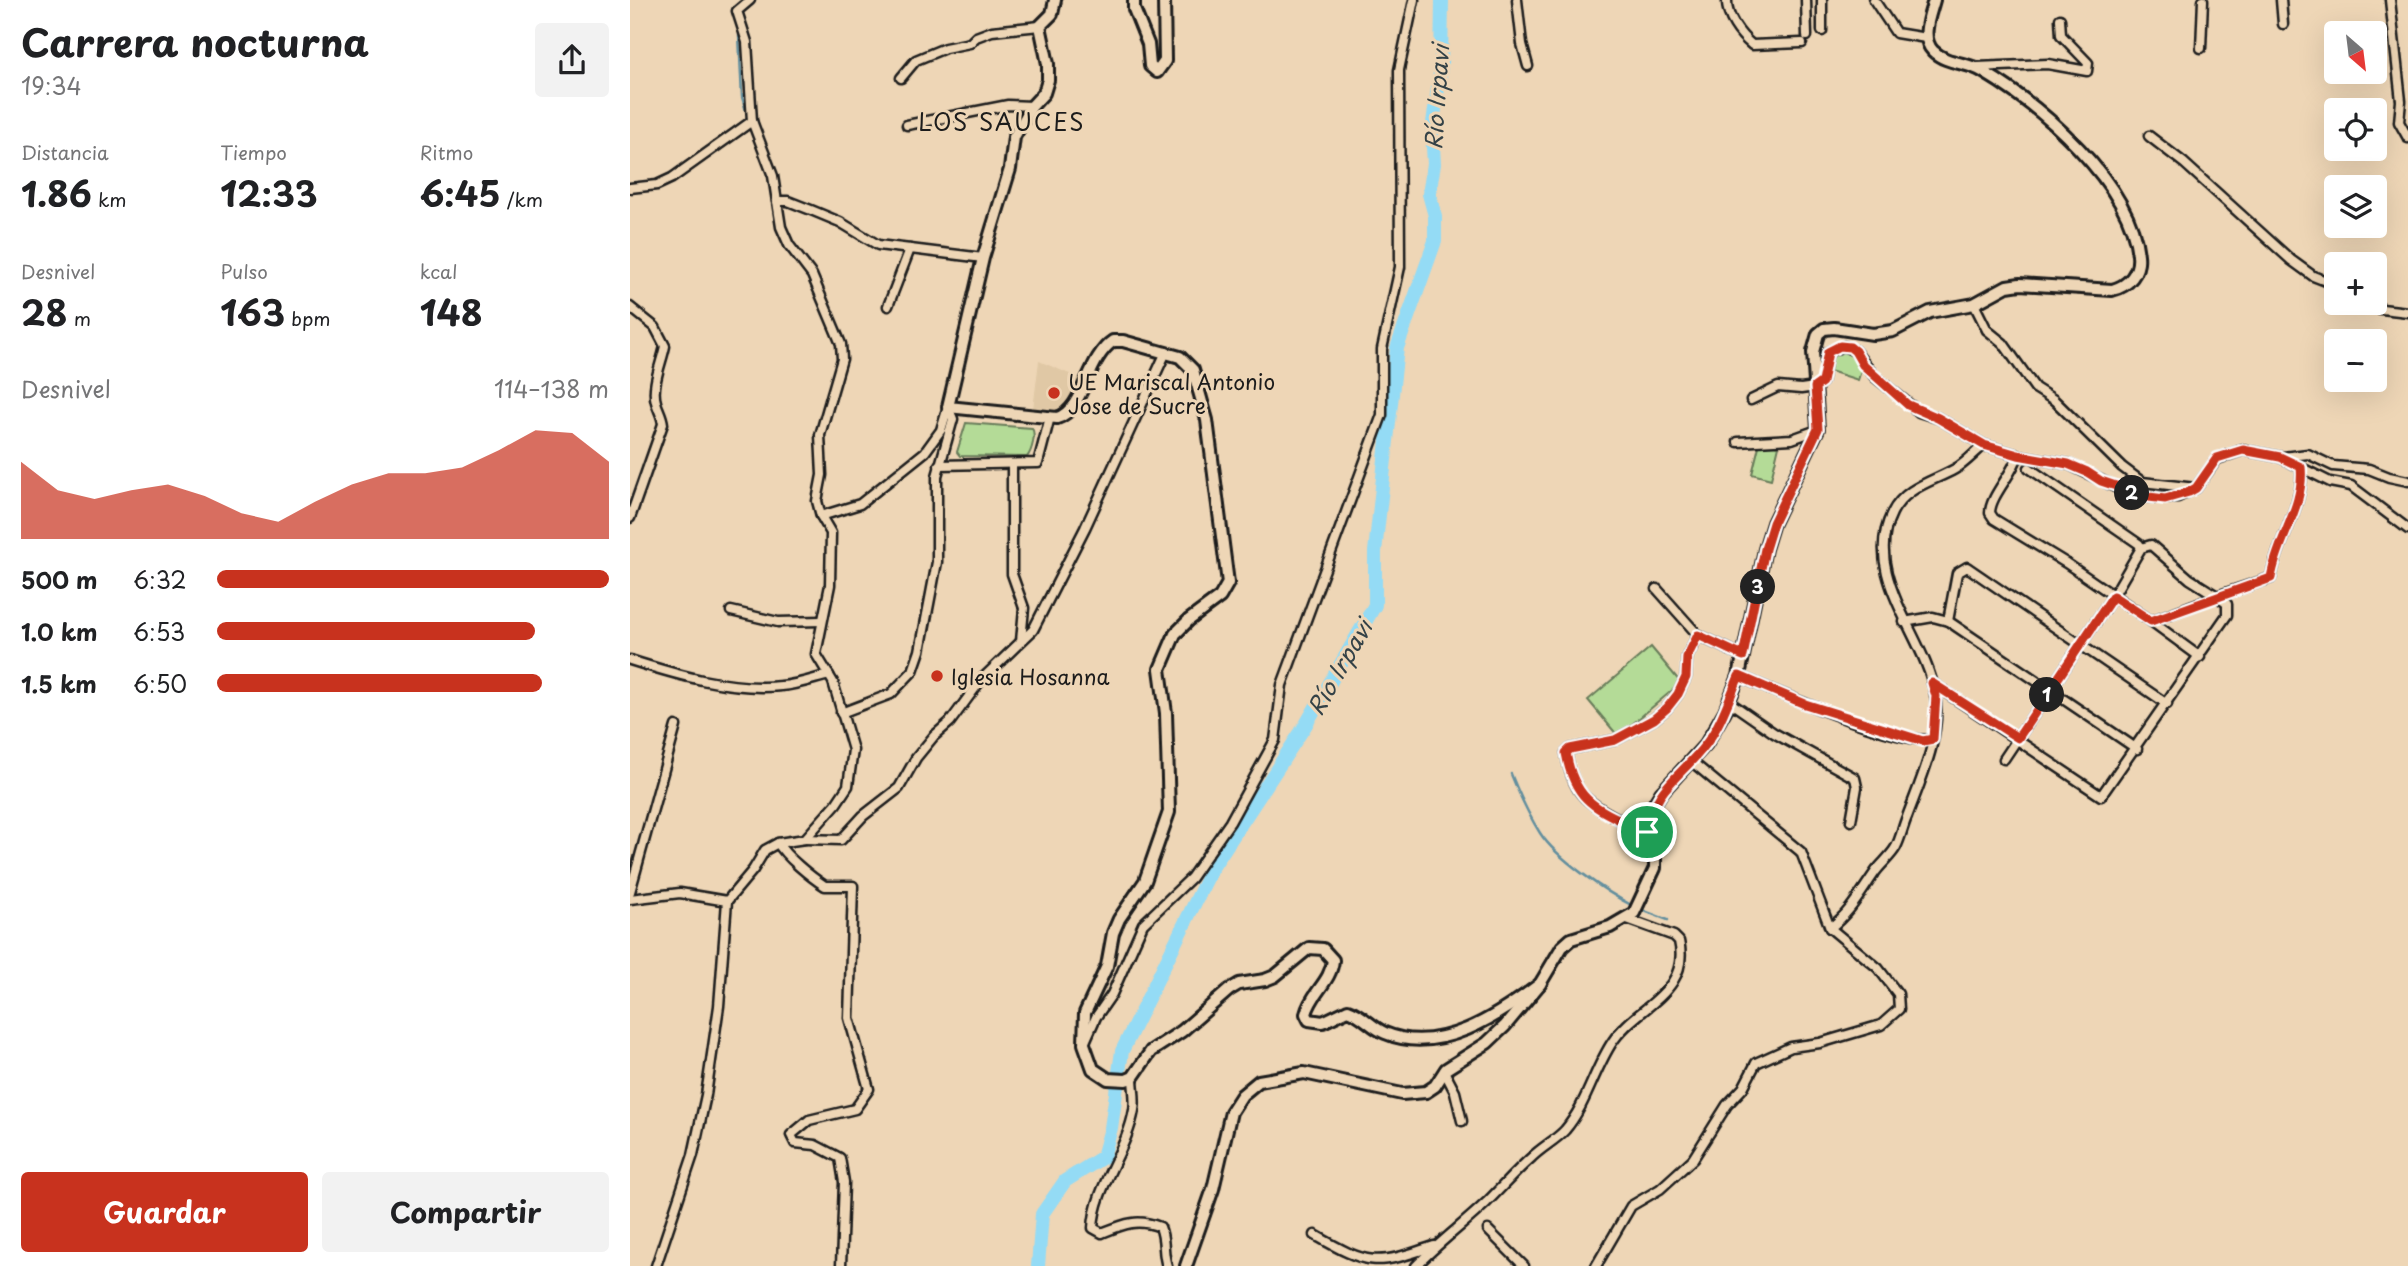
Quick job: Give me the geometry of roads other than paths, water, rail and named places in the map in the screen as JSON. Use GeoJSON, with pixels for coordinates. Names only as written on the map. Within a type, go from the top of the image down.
{"type":"FeatureCollection","features":[{"type":"Feature","properties":{"kind":"street"},"geometry":{"type":"LineString","coordinates":[[750,0],[737,11],[747,42],[752,121],[773,176],[781,228],[789,245],[812,275],[841,344],[842,359],[820,435],[822,475],[817,501],[821,516],[831,533],[830,585],[816,654],[829,675],[853,750],[848,786],[805,839]]}},
{"type":"Feature","properties":{"kind":"street"},"geometry":{"type":"LineString","coordinates":[[901,78],[916,60],[945,48],[970,43],[976,37],[992,31],[1040,26],[1052,15],[1055,0]]}},
{"type":"Feature","properties":{"kind":"street"},"geometry":{"type":"LineString","coordinates":[[1134,0],[1134,9],[1148,44],[1150,66],[1157,72],[1165,61],[1164,0]]}},
{"type":"Feature","properties":{"kind":"street"},"geometry":{"type":"LineString","coordinates":[[1084,1044],[1096,1017],[1112,994],[1143,924],[1191,878],[1230,822],[1275,740],[1282,685],[1382,415],[1382,349],[1400,267],[1399,70],[1413,0]]}},
{"type":"Feature","properties":{"kind":"street"},"geometry":{"type":"LineString","coordinates":[[1517,0],[1522,44],[1528,66]]}},
{"type":"Feature","properties":{"kind":"street"},"geometry":{"type":"LineString","coordinates":[[1727,0],[1730,16],[1744,38],[1752,45],[1805,39],[1806,0]]}},
{"type":"Feature","properties":{"kind":"street"},"geometry":{"type":"LineString","coordinates":[[1822,0],[1822,32]]}},
{"type":"Feature","properties":{"kind":"street"},"geometry":{"type":"LineString","coordinates":[[1874,0],[1896,33],[1926,38]]}},
{"type":"Feature","properties":{"kind":"street"},"geometry":{"type":"LineString","coordinates":[[1934,0],[1926,38],[1932,50],[1941,57],[1976,67],[2048,64],[2087,71],[2088,63],[2061,36],[2060,19]]}},
{"type":"Feature","properties":{"kind":"street"},"geometry":{"type":"LineString","coordinates":[[2201,48],[2203,0]]}},
{"type":"Feature","properties":{"kind":"street"},"geometry":{"type":"LineString","coordinates":[[2281,0],[2283,24]]}},
{"type":"Feature","properties":{"kind":"street"},"geometry":{"type":"LineString","coordinates":[[2390,0],[2400,101],[2399,122],[2408,138]]}},
{"type":"Feature","properties":{"kind":"street"},"geometry":{"type":"LineString","coordinates":[[821,516],[860,504],[925,452],[941,430],[983,258],[1003,197],[1014,138],[1032,106],[1044,93],[1048,80],[1048,64],[1040,26]]}},
{"type":"Feature","properties":{"kind":"street"},"geometry":{"type":"LineString","coordinates":[[1186,1266],[1213,1189],[1231,1112],[1242,1095],[1259,1081],[1304,1073],[1417,1095],[1435,1086],[1444,1071],[1487,1043],[1540,984],[1562,947],[1571,939],[1631,916],[1655,868],[1655,857],[1647,832],[1650,811],[1661,793],[1691,761],[1717,727],[1739,676],[1765,549],[1773,523],[1818,429],[1813,352],[1818,334],[1824,329],[1873,334],[1893,331],[1943,308],[1974,304],[2007,286],[2020,284],[2112,290],[2124,286],[2130,280],[2137,269],[2139,259],[2129,220],[2088,158],[2057,126],[1976,67]]}},
{"type":"Feature","properties":{"kind":"street"},"geometry":{"type":"LineString","coordinates":[[907,125],[1008,105],[1032,106]]}},
{"type":"Feature","properties":{"kind":"street"},"geometry":{"type":"LineString","coordinates":[[630,188],[657,185],[672,178],[752,121]]}},
{"type":"Feature","properties":{"kind":"street"},"geometry":{"type":"LineString","coordinates":[[2149,136],[2175,155],[2291,260],[2324,280]]}},
{"type":"Feature","properties":{"kind":"street"},"geometry":{"type":"LineString","coordinates":[[777,201],[788,201],[840,222],[878,245],[983,258]]}},
{"type":"Feature","properties":{"kind":"street"},"geometry":{"type":"LineString","coordinates":[[888,306],[910,249]]}},
{"type":"Feature","properties":{"kind":"street"},"geometry":{"type":"LineString","coordinates":[[1974,304],[1987,330],[2003,343],[2035,388],[2054,400],[2132,475],[2142,482],[2196,488]]}},
{"type":"Feature","properties":{"kind":"street"},"geometry":{"type":"LineString","coordinates":[[630,307],[655,327],[665,346],[655,391],[655,402],[662,415],[663,424],[630,517]]}},
{"type":"Feature","properties":{"kind":"street"},"geometry":{"type":"LineString","coordinates":[[2387,310],[2408,312]]}},
{"type":"Feature","properties":{"kind":"street"},"geometry":{"type":"LineString","coordinates":[[948,407],[1050,418],[1063,416],[1071,409],[1101,351],[1113,341],[1180,357],[1193,370],[1207,420],[1228,583],[1220,597],[1175,634],[1160,669],[1166,713],[1169,812],[1145,881],[1119,919],[1113,933],[1107,966],[1085,1013],[1084,1044],[1093,1069],[1108,1079],[1129,1079]]}},
{"type":"Feature","properties":{"kind":"street"},"geometry":{"type":"LineString","coordinates":[[1751,400],[1778,387],[1815,387],[1822,382],[1828,352],[1840,346],[1850,347],[1875,377],[1908,405],[1938,418],[1984,445],[2018,455],[2068,464],[2101,481],[2149,497],[2178,497],[2196,488],[2206,470],[2217,458],[2227,454],[2243,450],[2280,457],[2330,482],[2351,486],[2362,492],[2408,529]]}},
{"type":"Feature","properties":{"kind":"street"},"geometry":{"type":"LineString","coordinates":[[656,1266],[693,1155],[706,1095],[719,1006],[727,901],[753,870],[765,850],[778,842],[805,839],[841,840],[863,816],[899,788],[916,758],[950,722],[981,680],[1033,630],[1079,539],[1166,352]]}},
{"type":"Feature","properties":{"kind":"street"},"geometry":{"type":"LineString","coordinates":[[841,713],[891,694],[913,671],[920,651],[937,562],[939,465],[953,419],[948,407]]}},
{"type":"Feature","properties":{"kind":"street"},"geometry":{"type":"LineString","coordinates":[[939,465],[1038,463],[1050,418]]}},
{"type":"Feature","properties":{"kind":"street"},"geometry":{"type":"LineString","coordinates":[[1738,442],[1792,439],[1818,429]]}},
{"type":"Feature","properties":{"kind":"street"},"geometry":{"type":"LineString","coordinates":[[1830,928],[1850,911],[1876,871],[1895,849],[1933,739],[1936,696],[1904,622],[1886,567],[1890,516],[1912,490],[1957,468],[1984,445]]}},
{"type":"Feature","properties":{"kind":"street"},"geometry":{"type":"LineString","coordinates":[[2280,457],[2308,454],[2333,467],[2369,469],[2408,481]]}},
{"type":"Feature","properties":{"kind":"street"},"geometry":{"type":"LineString","coordinates":[[2018,455],[2015,466],[1990,507],[1994,519],[2066,563],[2200,657]]}},
{"type":"Feature","properties":{"kind":"street"},"geometry":{"type":"LineString","coordinates":[[1012,465],[1012,574],[1024,607],[1021,641]]}},
{"type":"Feature","properties":{"kind":"street"},"geometry":{"type":"LineString","coordinates":[[2151,621],[2271,578],[2277,550],[2300,498],[2303,486],[2301,467]]}},
{"type":"Feature","properties":{"kind":"street"},"geometry":{"type":"LineString","coordinates":[[2029,468],[2141,548]]}},
{"type":"Feature","properties":{"kind":"street"},"geometry":{"type":"LineString","coordinates":[[1932,683],[2018,738],[2101,796],[2137,749],[2228,615],[2227,604],[2190,579],[2151,545],[2141,548],[2082,644],[2049,692],[2018,738],[2004,759]]}},
{"type":"Feature","properties":{"kind":"street"},"geometry":{"type":"LineString","coordinates":[[1948,621],[1957,573],[1967,567],[2167,704]]}},
{"type":"Feature","properties":{"kind":"street"},"geometry":{"type":"LineString","coordinates":[[1657,589],[1698,635],[1743,656]]}},
{"type":"Feature","properties":{"kind":"street"},"geometry":{"type":"LineString","coordinates":[[731,611],[778,622],[822,621]]}},
{"type":"Feature","properties":{"kind":"street"},"geometry":{"type":"LineString","coordinates":[[1904,622],[1933,617],[1948,621],[2049,692],[2137,749]]}},
{"type":"Feature","properties":{"kind":"street"},"geometry":{"type":"LineString","coordinates":[[1647,832],[1595,807],[1583,798],[1574,785],[1566,753],[1570,749],[1615,740],[1654,719],[1667,708],[1686,677],[1687,657],[1698,635]]}},
{"type":"Feature","properties":{"kind":"street"},"geometry":{"type":"LineString","coordinates":[[630,660],[718,683],[781,686],[829,675]]}},
{"type":"Feature","properties":{"kind":"street"},"geometry":{"type":"LineString","coordinates":[[1739,676],[1805,704],[1891,733],[1923,741],[1933,739]]}},
{"type":"Feature","properties":{"kind":"street"},"geometry":{"type":"LineString","coordinates":[[1728,701],[1774,733],[1855,778],[1857,787],[1851,821]]}},
{"type":"Feature","properties":{"kind":"street"},"geometry":{"type":"LineString","coordinates":[[630,892],[676,726]]}},
{"type":"Feature","properties":{"kind":"street"},"geometry":{"type":"LineString","coordinates":[[1596,1266],[1631,1206],[1668,1182],[1693,1159],[1727,1105],[1743,1088],[1756,1063],[1791,1047],[1820,1043],[1881,1026],[1899,1009],[1898,995],[1878,968],[1830,928],[1801,852],[1691,761]]}},
{"type":"Feature","properties":{"kind":"street"},"geometry":{"type":"LineString","coordinates":[[778,842],[785,856],[801,864],[825,886],[853,886],[849,1018],[869,1089],[855,1109],[809,1120],[791,1135],[794,1143],[815,1145],[840,1158],[844,1182],[841,1266]]}},
{"type":"Feature","properties":{"kind":"street"},"geometry":{"type":"LineString","coordinates":[[630,899],[680,893],[727,901]]}},
{"type":"Feature","properties":{"kind":"street"},"geometry":{"type":"LineString","coordinates":[[1416,1266],[1534,1155],[1564,1132],[1580,1108],[1612,1041],[1623,1027],[1671,986],[1678,974],[1681,957],[1679,941],[1674,936],[1631,916]]}},
{"type":"Feature","properties":{"kind":"street"},"geometry":{"type":"LineString","coordinates":[[1167,1266],[1164,1256],[1166,1241],[1160,1227],[1129,1221],[1102,1233],[1093,1228],[1094,1209],[1135,1109],[1129,1079],[1151,1051],[1182,1031],[1229,990],[1239,984],[1275,976],[1309,948],[1323,949],[1333,960],[1331,974],[1310,1000],[1306,1014],[1309,1020],[1323,1022],[1348,1010],[1385,1032],[1414,1041],[1438,1039],[1463,1030],[1494,1015],[1540,984]]}},
{"type":"Feature","properties":{"kind":"street"},"geometry":{"type":"LineString","coordinates":[[1444,1071],[1455,1092],[1462,1121]]}},
{"type":"Feature","properties":{"kind":"street"},"geometry":{"type":"LineString","coordinates":[[1488,1230],[1524,1266]]}},
{"type":"Feature","properties":{"kind":"street"},"geometry":{"type":"LineString","coordinates":[[1315,1235],[1336,1249],[1370,1263],[1387,1262],[1437,1245]]}},
{"type":"Feature","properties":{"kind":"waterway","name":"Río Irpavi"},"geometry":{"type":"LineString","coordinates":[[1038,1266],[1042,1214],[1065,1181],[1103,1157],[1111,1128],[1122,1051],[1212,868],[1305,726],[1375,605],[1375,552],[1397,348],[1435,241],[1435,216],[1429,194],[1434,164],[1432,130],[1441,67],[1442,0]]}},
{"type":"Feature","properties":{"kind":"waterway"},"geometry":{"type":"LineString","coordinates":[[739,35],[742,97],[746,111]]}},
{"type":"Feature","properties":{"kind":"waterway"},"geometry":{"type":"LineString","coordinates":[[1511,774],[1532,819],[1547,843],[1582,874],[1633,906]]}},
{"type":"Feature","properties":{"kind":"waterway"},"geometry":{"type":"LineString","coordinates":[[1639,909],[1668,920]]}},
{"type":"Feature","properties":{"kind":"place","name":"UE Mariscal Antonio Jose de Sucre"},"geometry":{"type":"Point","coordinates":[1054,393]}},
{"type":"Feature","properties":{"kind":"place","name":"Iglesia Hosanna"},"geometry":{"type":"Point","coordinates":[937,676]}},
{"type":"Feature","properties":{"kind":"district","name":"LOS SAUCES"},"geometry":{"type":"Point","coordinates":[1002,121]}}]}
